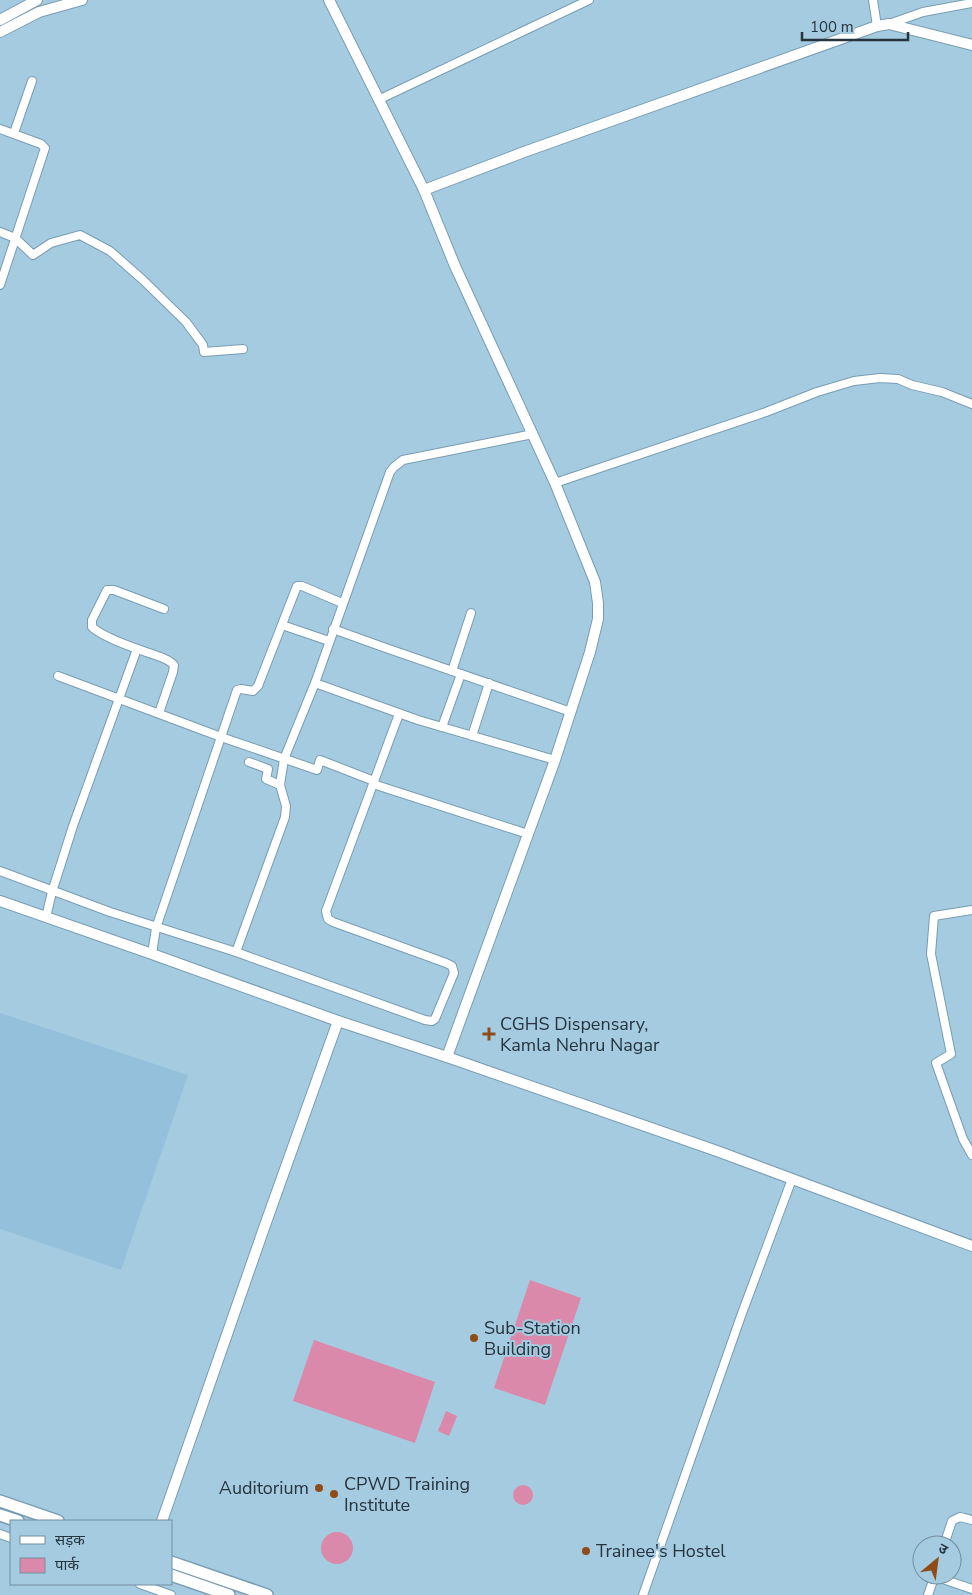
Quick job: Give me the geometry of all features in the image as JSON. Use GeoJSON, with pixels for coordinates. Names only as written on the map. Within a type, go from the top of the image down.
{"type":"FeatureCollection","features":[{"type":"Feature","properties":{"kind":"main road"},"geometry":{"type":"LineString","coordinates":[[0,1501],[55,1520]]}},
{"type":"Feature","properties":{"kind":"main road"},"geometry":{"type":"LineString","coordinates":[[0,1515],[15,1520]]}},
{"type":"Feature","properties":{"kind":"main road"},"geometry":{"type":"LineString","coordinates":[[172,1562],[267,1595]]}},
{"type":"Feature","properties":{"kind":"main road"},"geometry":{"type":"LineString","coordinates":[[172,1575],[229,1595]]}},
{"type":"Feature","properties":{"kind":"street"},"geometry":{"type":"LineString","coordinates":[[0,20],[37,0]]}},
{"type":"Feature","properties":{"kind":"street"},"geometry":{"type":"LineString","coordinates":[[0,32],[39,12],[82,0]]}},
{"type":"Feature","properties":{"kind":"street"},"geometry":{"type":"LineString","coordinates":[[329,0],[424,190],[456,266],[555,483],[593,576],[598,603],[598,618],[590,652],[571,712],[447,1057]]}},
{"type":"Feature","properties":{"kind":"street"},"geometry":{"type":"LineString","coordinates":[[378,100],[589,0]]}},
{"type":"Feature","properties":{"kind":"street"},"geometry":{"type":"LineString","coordinates":[[873,0],[877,26]]}},
{"type":"Feature","properties":{"kind":"street"},"geometry":{"type":"LineString","coordinates":[[424,190],[524,152],[877,26],[889,24],[924,12],[970,2]]}},
{"type":"Feature","properties":{"kind":"street"},"geometry":{"type":"LineString","coordinates":[[889,24],[972,45]]}},
{"type":"Feature","properties":{"kind":"street"},"geometry":{"type":"LineString","coordinates":[[14,133],[32,81]]}},
{"type":"Feature","properties":{"kind":"street"},"geometry":{"type":"LineString","coordinates":[[0,129],[41,144],[44,148],[0,284]]}},
{"type":"Feature","properties":{"kind":"street"},"geometry":{"type":"LineString","coordinates":[[0,232],[15,238],[33,255],[51,243],[80,234],[110,251],[149,286],[186,322],[203,345],[204,352],[242,349]]}},
{"type":"Feature","properties":{"kind":"street"},"geometry":{"type":"LineString","coordinates":[[555,483],[766,412],[817,392],[854,381],[880,378],[898,379],[917,387],[942,392],[972,404]]}},
{"type":"Feature","properties":{"kind":"street"},"geometry":{"type":"LineString","coordinates":[[236,952],[285,816],[286,806],[280,785],[284,759],[314,683],[390,472],[403,460],[533,434]]}},
{"type":"Feature","properties":{"kind":"street"},"geometry":{"type":"LineString","coordinates":[[152,954],[156,928],[237,690],[253,691],[258,686],[297,586],[302,586],[342,603]]}},
{"type":"Feature","properties":{"kind":"street"},"geometry":{"type":"LineString","coordinates":[[159,713],[174,665],[168,660],[98,632],[92,627],[92,620],[107,590],[114,590],[164,609]]}},
{"type":"Feature","properties":{"kind":"street"},"geometry":{"type":"LineString","coordinates":[[452,671],[471,613]]}},
{"type":"Feature","properties":{"kind":"street"},"geometry":{"type":"LineString","coordinates":[[282,625],[329,641]]}},
{"type":"Feature","properties":{"kind":"street"},"geometry":{"type":"LineString","coordinates":[[333,629],[571,712]]}},
{"type":"Feature","properties":{"kind":"street"},"geometry":{"type":"LineString","coordinates":[[46,917],[73,826],[137,649]]}},
{"type":"Feature","properties":{"kind":"street"},"geometry":{"type":"LineString","coordinates":[[442,727],[461,674]]}},
{"type":"Feature","properties":{"kind":"street"},"geometry":{"type":"LineString","coordinates":[[58,676],[284,759],[317,770],[320,760],[374,782],[528,834]]}},
{"type":"Feature","properties":{"kind":"street"},"geometry":{"type":"LineString","coordinates":[[314,683],[399,714],[555,760]]}},
{"type":"Feature","properties":{"kind":"street"},"geometry":{"type":"LineString","coordinates":[[472,736],[489,683]]}},
{"type":"Feature","properties":{"kind":"street"},"geometry":{"type":"LineString","coordinates":[[0,871],[52,892],[156,928],[236,952],[432,1021],[435,1019],[454,973],[452,966],[333,922],[326,916],[326,911],[399,714]]}},
{"type":"Feature","properties":{"kind":"street"},"geometry":{"type":"LineString","coordinates":[[249,762],[268,769],[266,779],[280,785]]}},
{"type":"Feature","properties":{"kind":"street"},"geometry":{"type":"LineString","coordinates":[[0,901],[717,1151],[972,1246]]}},
{"type":"Feature","properties":{"kind":"street"},"geometry":{"type":"LineString","coordinates":[[972,910],[934,916],[931,954],[951,1054],[936,1063],[963,1139],[972,1155]]}},
{"type":"Feature","properties":{"kind":"street"},"geometry":{"type":"LineString","coordinates":[[162,1520],[338,1020]]}},
{"type":"Feature","properties":{"kind":"street"},"geometry":{"type":"LineString","coordinates":[[643,1595],[741,1316],[792,1179]]}},
{"type":"Feature","properties":{"kind":"street"},"geometry":{"type":"LineString","coordinates":[[947,1535],[952,1521],[960,1517],[972,1520]]}},
{"type":"Feature","properties":{"kind":"street"},"geometry":{"type":"LineString","coordinates":[[143,1585],[171,1595]]}},
{"type":"Feature","properties":{"kind":"shaded area"},"geometry":{"type":"Polygon","coordinates":[[[0,1013],[188,1075],[121,1270],[0,1229],[0,1013]]]}},
{"type":"Feature","properties":{"kind":"green space"},"geometry":{"type":"Polygon","coordinates":[[[530,1280],[581,1298],[545,1405],[494,1388],[530,1280]]]}},
{"type":"Feature","properties":{"kind":"green space"},"geometry":{"type":"Polygon","coordinates":[[[314,1340],[435,1382],[415,1443],[293,1401],[314,1340]]]}},
{"type":"Feature","properties":{"kind":"green space"},"geometry":{"type":"Polygon","coordinates":[[[446,1411],[457,1416],[449,1436],[438,1431],[446,1411]]]}},
{"type":"Feature","properties":{"kind":"green space"},"geometry":{"type":"Polygon","coordinates":[[[523,1485],[530,1488],[533,1495],[530,1502],[523,1505],[516,1502],[513,1495],[516,1488],[523,1485]]]}},
{"type":"Feature","properties":{"kind":"green space"},"geometry":{"type":"Polygon","coordinates":[[[337,1532],[349,1536],[353,1548],[349,1560],[337,1564],[325,1560],[321,1548],[325,1536],[337,1532]]]}},
{"type":"Feature","properties":{"kind":"place","name":"CGHS Dispensary, Kamla Nehru Nagar"},"geometry":{"type":"Point","coordinates":[489,1034]}},
{"type":"Feature","properties":{"kind":"place","name":"Sub-Station Building"},"geometry":{"type":"Point","coordinates":[474,1338]}},
{"type":"Feature","properties":{"kind":"place","name":"Auditorium"},"geometry":{"type":"Point","coordinates":[319,1488]}},
{"type":"Feature","properties":{"kind":"place","name":"CPWD Training Institute"},"geometry":{"type":"Point","coordinates":[334,1494]}},
{"type":"Feature","properties":{"kind":"place","name":"Trainee's Hostel"},"geometry":{"type":"Point","coordinates":[586,1551]}}]}
